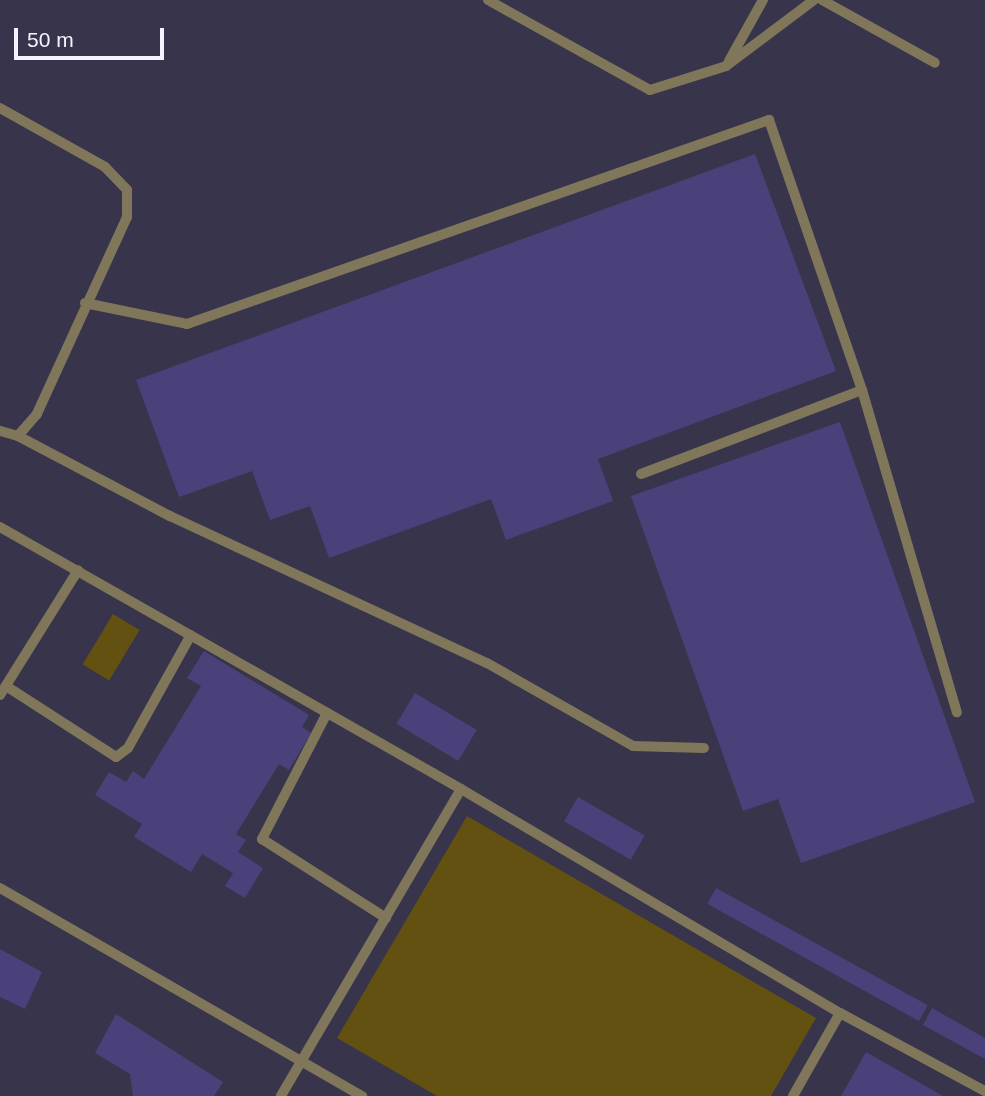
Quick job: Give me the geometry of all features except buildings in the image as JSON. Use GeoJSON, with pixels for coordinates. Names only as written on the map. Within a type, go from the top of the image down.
{"type":"FeatureCollection","features":[{"type":"Feature","properties":{"kind":"lane"},"geometry":{"type":"LineString","coordinates":[[488,0],[650,90],[726,66],[814,0]]}},
{"type":"Feature","properties":{"kind":"lane"},"geometry":{"type":"LineString","coordinates":[[726,66],[763,0]]}},
{"type":"Feature","properties":{"kind":"lane"},"geometry":{"type":"LineString","coordinates":[[822,0],[935,63]]}},
{"type":"Feature","properties":{"kind":"lane"},"geometry":{"type":"LineString","coordinates":[[0,108],[105,167],[127,190],[127,217],[85,303],[37,414],[18,436]]}},
{"type":"Feature","properties":{"kind":"lane"},"geometry":{"type":"LineString","coordinates":[[85,303],[187,324],[769,120],[862,390],[957,712]]}},
{"type":"Feature","properties":{"kind":"lane"},"geometry":{"type":"LineString","coordinates":[[641,474],[862,390]]}},
{"type":"Feature","properties":{"kind":"lane"},"geometry":{"type":"LineString","coordinates":[[0,431],[18,436],[170,516],[486,663],[634,746],[704,748]]}},
{"type":"Feature","properties":{"kind":"lane"},"geometry":{"type":"LineString","coordinates":[[0,527],[461,789],[840,1013],[985,1091]]}},
{"type":"Feature","properties":{"kind":"lane"},"geometry":{"type":"LineString","coordinates":[[78,570],[3,690],[116,757],[128,748],[191,635]]}},
{"type":"Feature","properties":{"kind":"lane"},"geometry":{"type":"LineString","coordinates":[[327,713],[262,839],[386,918]]}},
{"type":"Feature","properties":{"kind":"lane"},"geometry":{"type":"LineString","coordinates":[[281,1096],[461,789]]}},
{"type":"Feature","properties":{"kind":"lane"},"geometry":{"type":"LineString","coordinates":[[0,888],[362,1096]]}},
{"type":"Feature","properties":{"kind":"lane"},"geometry":{"type":"LineString","coordinates":[[793,1096],[840,1013]]}},
{"type":"Feature","properties":{"kind":"shaded area"},"geometry":{"type":"Polygon","coordinates":[[[113,614],[140,630],[109,681],[83,665],[113,614]]]}},
{"type":"Feature","properties":{"kind":"shaded area"},"geometry":{"type":"Polygon","coordinates":[[[467,816],[816,1018],[771,1096],[437,1096],[337,1038],[467,816]]]}}]}
